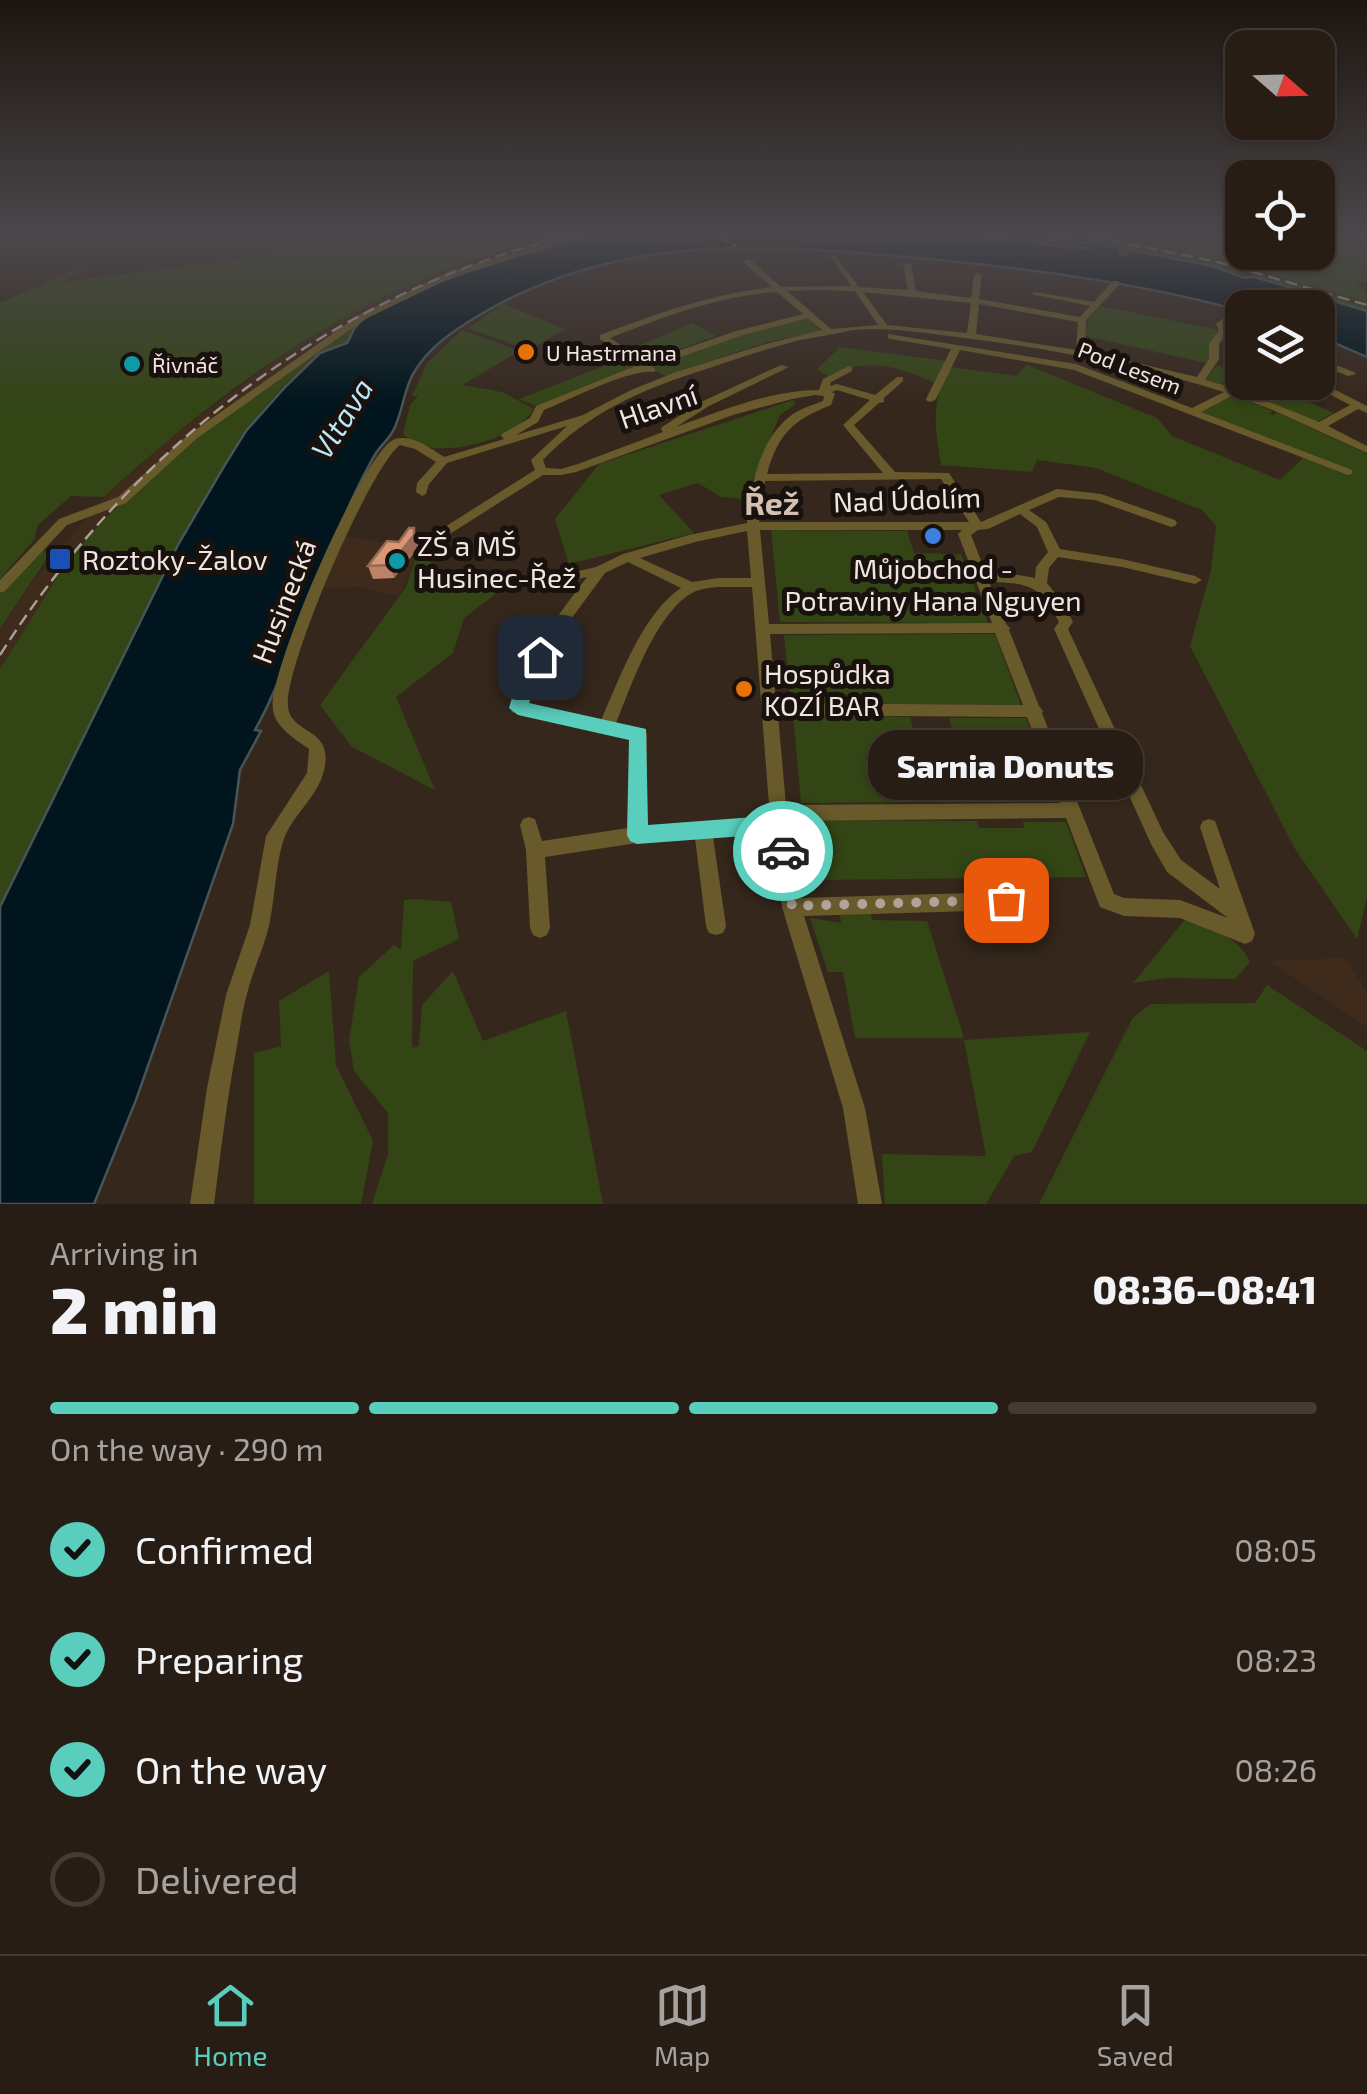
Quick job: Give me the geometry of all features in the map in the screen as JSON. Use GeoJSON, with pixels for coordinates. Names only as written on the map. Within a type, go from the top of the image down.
{"type":"FeatureCollection","features":[{"type":"Feature","properties":{"kind":"street"},"geometry":{"type":"LineString","coordinates":[[0,588],[54,529],[88,510],[122,500],[192,437],[339,332],[411,293]]}},
{"type":"Feature","properties":{"kind":"street"},"geometry":{"type":"LineString","coordinates":[[664,379],[604,337],[715,299],[748,293]]}},
{"type":"Feature","properties":{"kind":"street"},"geometry":{"type":"LineString","coordinates":[[784,293],[829,332]]}},
{"type":"Feature","properties":{"kind":"street"},"geometry":{"type":"LineString","coordinates":[[860,293],[884,328]]}},
{"type":"Feature","properties":{"kind":"street"},"geometry":{"type":"LineString","coordinates":[[883,293],[974,302],[1082,320]]}},
{"type":"Feature","properties":{"kind":"street"},"geometry":{"type":"LineString","coordinates":[[970,336],[975,293]]}},
{"type":"Feature","properties":{"kind":"street"},"geometry":{"type":"LineString","coordinates":[[1080,352],[1082,320],[1107,293]]}},
{"type":"Feature","properties":{"kind":"street"},"geometry":{"type":"LineString","coordinates":[[1035,294],[1096,305]]}},
{"type":"Feature","properties":{"kind":"street"},"geometry":{"type":"LineString","coordinates":[[503,444],[502,438],[534,420],[540,408],[643,364],[741,330],[808,315]]}},
{"type":"Feature","properties":{"kind":"street"},"geometry":{"type":"LineString","coordinates":[[1200,380],[1218,357],[1214,344],[1224,331],[1220,324],[1225,320]]}},
{"type":"Feature","properties":{"kind":"street","name":"Hlavní"},"geometry":{"type":"LineString","coordinates":[[824,391],[807,391],[567,470],[541,471],[536,464],[586,420],[664,379],[768,345],[829,332],[884,328],[970,336],[1080,352],[1225,389]]}},
{"type":"Feature","properties":{"kind":"street","name":"Pod Lesem"},"geometry":{"type":"LineString","coordinates":[[829,332],[892,336],[1076,366],[1348,472]]}},
{"type":"Feature","properties":{"kind":"street"},"geometry":{"type":"LineString","coordinates":[[932,399],[956,348]]}},
{"type":"Feature","properties":{"kind":"street"},"geometry":{"type":"LineString","coordinates":[[656,438],[705,404],[784,366]]}},
{"type":"Feature","properties":{"kind":"street"},"geometry":{"type":"LineString","coordinates":[[1335,368],[1351,374]]}},
{"type":"Feature","properties":{"kind":"street"},"geometry":{"type":"LineString","coordinates":[[824,391],[826,381],[849,369]]}},
{"type":"Feature","properties":{"kind":"street"},"geometry":{"type":"LineString","coordinates":[[891,475],[848,426],[900,379]]}},
{"type":"Feature","properties":{"kind":"street"},"geometry":{"type":"LineString","coordinates":[[824,391],[837,387],[880,400]]}},
{"type":"Feature","properties":{"kind":"street"},"geometry":{"type":"LineString","coordinates":[[824,391],[830,394],[830,400],[782,429],[754,496],[753,526],[778,818],[792,906],[842,1060],[862,1140],[870,1204]]}},
{"type":"Feature","properties":{"kind":"street"},"geometry":{"type":"LineString","coordinates":[[1335,394],[1363,408]]}},
{"type":"Feature","properties":{"kind":"street"},"geometry":{"type":"LineString","coordinates":[[1192,412],[1225,395]]}},
{"type":"Feature","properties":{"kind":"street","name":"Hlavní"},"geometry":{"type":"LineString","coordinates":[[1255,400],[1367,450]]}},
{"type":"Feature","properties":{"kind":"street"},"geometry":{"type":"LineString","coordinates":[[1320,426],[1363,408]]}},
{"type":"Feature","properties":{"kind":"street"},"geometry":{"type":"LineString","coordinates":[[422,492],[424,482],[443,461],[586,420]]}},
{"type":"Feature","properties":{"kind":"street","name":"Husinecká"},"geometry":{"type":"LineString","coordinates":[[202,1204],[236,994],[260,925],[275,836],[319,764],[317,746],[286,721],[280,707],[295,644],[346,523],[387,446],[410,442],[443,461]]}},
{"type":"Feature","properties":{"kind":"street"},"geometry":{"type":"LineString","coordinates":[[426,545],[541,471]]}},
{"type":"Feature","properties":{"kind":"street"},"geometry":{"type":"LineString","coordinates":[[761,478],[945,474],[977,525],[964,534],[1107,901],[1124,907],[1180,909],[1245,934],[1209,827]]}},
{"type":"Feature","properties":{"kind":"street","name":"Nad Údolím"},"geometry":{"type":"LineString","coordinates":[[600,570],[628,557],[753,526],[973,528],[1057,494],[1097,497],[1171,523]]}},
{"type":"Feature","properties":{"kind":"street"},"geometry":{"type":"LineString","coordinates":[[1020,510],[1042,525],[1056,552]]}},
{"type":"Feature","properties":{"kind":"street"},"geometry":{"type":"LineString","coordinates":[[1056,552],[1122,562],[1196,580]]}},
{"type":"Feature","properties":{"kind":"street"},"geometry":{"type":"LineString","coordinates":[[1056,552],[1044,567],[1041,582],[1064,617],[1061,630],[1168,858],[1182,874],[1237,913]]}},
{"type":"Feature","properties":{"kind":"street"},"geometry":{"type":"LineString","coordinates":[[628,557],[690,587],[758,582]]}},
{"type":"Feature","properties":{"kind":"street"},"geometry":{"type":"LineString","coordinates":[[536,584],[600,570]]}},
{"type":"Feature","properties":{"kind":"street"},"geometry":{"type":"LineString","coordinates":[[600,570],[554,630],[525,684],[518,708],[606,724],[632,731],[641,739],[637,835]]}},
{"type":"Feature","properties":{"kind":"street"},"geometry":{"type":"LineString","coordinates":[[982,578],[1041,582]]}},
{"type":"Feature","properties":{"kind":"street"},"geometry":{"type":"LineString","coordinates":[[606,724],[657,624],[677,597],[690,587]]}},
{"type":"Feature","properties":{"kind":"street"},"geometry":{"type":"LineString","coordinates":[[762,629],[1002,628]]}},
{"type":"Feature","properties":{"kind":"street"},"geometry":{"type":"LineString","coordinates":[[769,709],[1036,711]]}},
{"type":"Feature","properties":{"kind":"street"},"geometry":{"type":"LineString","coordinates":[[536,850],[778,818],[1073,810]]}},
{"type":"Feature","properties":{"kind":"street"},"geometry":{"type":"LineString","coordinates":[[529,825],[536,850],[540,928]]}},
{"type":"Feature","properties":{"kind":"street"},"geometry":{"type":"LineString","coordinates":[[704,829],[716,926]]}},
{"type":"Feature","properties":{"kind":"street"},"geometry":{"type":"LineString","coordinates":[[792,906],[1006,900]]}},
{"type":"Feature","properties":{"kind":"shaded area"},"geometry":{"type":"Polygon","coordinates":[[[388,293],[400,293],[345,324],[225,409],[123,498],[57,578],[0,669],[0,630],[34,580],[104,497],[174,435],[287,352],[361,305],[388,293]]]}},
{"type":"Feature","properties":{"kind":"shaded area"},"geometry":{"type":"Polygon","coordinates":[[[1335,293],[1339,293],[1367,302],[1367,308],[1335,298],[1335,293]]]}},
{"type":"Feature","properties":{"kind":"shaded area"},"geometry":{"type":"Polygon","coordinates":[[[345,537],[388,543],[424,538],[400,596],[360,587],[322,588],[345,537]]]}},
{"type":"Feature","properties":{"kind":"shaded area"},"geometry":{"type":"Polygon","coordinates":[[[1345,958],[1367,992],[1367,1027],[1269,961],[1345,958]]]}},
{"type":"Feature","properties":{"kind":"green space"},"geometry":{"type":"Polygon","coordinates":[[[22,293],[394,293],[311,337],[257,372],[104,497],[71,496],[38,525],[34,540],[0,579],[0,303],[22,293]]]}},
{"type":"Feature","properties":{"kind":"green space"},"geometry":{"type":"Polygon","coordinates":[[[411,293],[449,293],[310,362],[274,397],[239,443],[176,552],[0,907],[0,669],[59,574],[90,535],[157,465],[364,317],[411,293]]]}},
{"type":"Feature","properties":{"kind":"green space"},"geometry":{"type":"Polygon","coordinates":[[[1336,293],[1367,293],[1367,302],[1336,293]]]}},
{"type":"Feature","properties":{"kind":"green space"},"geometry":{"type":"Polygon","coordinates":[[[1335,297],[1367,308],[1367,312],[1335,302],[1335,297]]]}},
{"type":"Feature","properties":{"kind":"green space"},"geometry":{"type":"Polygon","coordinates":[[[503,304],[565,329],[529,350],[468,328],[503,304]]]}},
{"type":"Feature","properties":{"kind":"green space"},"geometry":{"type":"Polygon","coordinates":[[[1100,306],[1220,332],[1207,363],[1085,336],[1088,319],[1100,306]]]}},
{"type":"Feature","properties":{"kind":"green space"},"geometry":{"type":"Polygon","coordinates":[[[808,317],[821,331],[767,342],[665,376],[647,365],[747,330],[808,317]]]}},
{"type":"Feature","properties":{"kind":"green space"},"geometry":{"type":"Polygon","coordinates":[[[692,323],[716,336],[643,362],[629,354],[634,348],[692,323]]]}},
{"type":"Feature","properties":{"kind":"green space"},"geometry":{"type":"Polygon","coordinates":[[[462,330],[520,351],[462,385],[502,392],[534,409],[513,428],[485,442],[454,448],[424,447],[403,435],[410,405],[418,396],[412,396],[427,363],[462,330]]]}},
{"type":"Feature","properties":{"kind":"green space"},"geometry":{"type":"Polygon","coordinates":[[[840,347],[948,361],[938,385],[883,366],[856,367],[828,376],[817,369],[840,347]]]}},
{"type":"Feature","properties":{"kind":"green space"},"geometry":{"type":"Polygon","coordinates":[[[625,358],[640,366],[538,407],[519,399],[625,358]]]}},
{"type":"Feature","properties":{"kind":"green space"},"geometry":{"type":"Polygon","coordinates":[[[1027,365],[1157,418],[1172,436],[1280,480],[1305,456],[1198,413],[1225,397],[1245,400],[1367,454],[1367,897],[1357,939],[1295,849],[1190,646],[1211,570],[1216,526],[1202,510],[1096,468],[1037,460],[1032,472],[941,465],[936,415],[939,393],[950,367],[1016,376],[1027,365]]]}},
{"type":"Feature","properties":{"kind":"green space"},"geometry":{"type":"Polygon","coordinates":[[[1217,365],[1225,368],[1225,388],[1205,380],[1217,365]]]}},
{"type":"Feature","properties":{"kind":"green space"},"geometry":{"type":"Polygon","coordinates":[[[793,400],[796,404],[780,415],[745,499],[721,497],[698,483],[659,495],[694,533],[569,564],[555,519],[599,464],[793,400]]]}},
{"type":"Feature","properties":{"kind":"green space"},"geometry":{"type":"Polygon","coordinates":[[[1258,400],[1304,400],[1334,413],[1316,422],[1258,400]]]}},
{"type":"Feature","properties":{"kind":"green space"},"geometry":{"type":"Polygon","coordinates":[[[771,530],[907,531],[914,553],[961,554],[988,623],[780,622],[771,530]]]}},
{"type":"Feature","properties":{"kind":"green space"},"geometry":{"type":"Polygon","coordinates":[[[37,550],[52,551],[0,629],[0,595],[37,550]]]}},
{"type":"Feature","properties":{"kind":"green space"},"geometry":{"type":"Polygon","coordinates":[[[418,552],[454,582],[471,569],[502,589],[464,618],[453,653],[396,697],[435,790],[352,747],[320,705],[406,587],[418,552]]]}},
{"type":"Feature","properties":{"kind":"green space"},"geometry":{"type":"Polygon","coordinates":[[[995,634],[1021,705],[791,703],[784,635],[995,634]]]}},
{"type":"Feature","properties":{"kind":"green space"},"geometry":{"type":"Polygon","coordinates":[[[793,714],[910,717],[921,759],[960,758],[949,718],[1026,718],[1058,801],[801,803],[793,714]]]}},
{"type":"Feature","properties":{"kind":"green space"},"geometry":{"type":"Polygon","coordinates":[[[803,820],[977,821],[979,828],[1024,828],[1023,822],[1066,822],[1086,877],[815,880],[803,820]]]}},
{"type":"Feature","properties":{"kind":"green space"},"geometry":{"type":"Polygon","coordinates":[[[404,900],[451,902],[459,939],[413,961],[412,1048],[419,1046],[422,1005],[453,971],[483,1041],[566,1011],[603,1204],[372,1204],[388,1154],[388,1113],[354,1071],[349,1040],[359,977],[394,945],[401,950],[404,900]]]}},
{"type":"Feature","properties":{"kind":"green space"},"geometry":{"type":"Polygon","coordinates":[[[839,908],[870,908],[872,920],[927,921],[964,1038],[855,1038],[843,972],[828,972],[810,918],[841,923],[839,908]]]}},
{"type":"Feature","properties":{"kind":"green space"},"geometry":{"type":"Polygon","coordinates":[[[1187,917],[1232,940],[1250,962],[1235,979],[1167,978],[1133,983],[1187,917]]]}},
{"type":"Feature","properties":{"kind":"green space"},"geometry":{"type":"Polygon","coordinates":[[[329,971],[336,1065],[373,1141],[361,1204],[254,1204],[254,1053],[281,1046],[279,1001],[329,971]]]}},
{"type":"Feature","properties":{"kind":"green space"},"geometry":{"type":"Polygon","coordinates":[[[1267,985],[1367,1051],[1367,1204],[1039,1204],[1132,1019],[1150,1004],[1255,1003],[1267,985]]]}},
{"type":"Feature","properties":{"kind":"green space"},"geometry":{"type":"Polygon","coordinates":[[[1090,1032],[1032,1152],[1014,1156],[986,1204],[885,1204],[882,1154],[986,1156],[964,1040],[1090,1032]]]}},
{"type":"Feature","properties":{"kind":"water","name":"Vltava"},"geometry":{"type":"Polygon","coordinates":[[[412,293],[522,293],[469,321],[425,357],[413,373],[394,429],[376,453],[350,504],[276,688],[255,730],[261,731],[240,770],[233,824],[136,1100],[94,1204],[0,1204],[0,907],[179,543],[226,463],[246,431],[286,386],[320,353],[347,343],[354,329],[369,315],[412,293]]]}},
{"type":"Feature","properties":{"kind":"water"},"geometry":{"type":"Polygon","coordinates":[[[1166,293],[1225,293],[1225,307],[1166,293]]]}},
{"type":"Feature","properties":{"kind":"water"},"geometry":{"type":"Polygon","coordinates":[[[1335,301],[1367,311],[1367,357],[1335,343],[1335,301]]]}},
{"type":"Feature","properties":{"kind":"building"},"geometry":{"type":"Polygon","coordinates":[[[409,528],[414,528],[414,535],[390,565],[368,566],[387,541],[399,542],[409,528]]]}},
{"type":"Feature","properties":{"kind":"railway"},"geometry":{"type":"LineString","coordinates":[[0,655],[52,581],[109,512],[173,448],[242,391],[316,341],[405,293]]}},
{"type":"Feature","properties":{"kind":"railway"},"geometry":{"type":"LineString","coordinates":[[1326,293],[1367,305]]}},
{"type":"Feature","properties":{"kind":"way so far"},"geometry":{"type":"LineString","coordinates":[[783,851],[792,906],[1006,900]]}},
{"type":"Feature","properties":{"kind":"place","name":"U Hastrmana"},"geometry":{"type":"Point","coordinates":[526,352]}},
{"type":"Feature","properties":{"kind":"place","name":"Řivnáč"},"geometry":{"type":"Point","coordinates":[132,364]}},
{"type":"Feature","properties":{"kind":"place","name":"Můjobchod - Potraviny Hana Nguyen"},"geometry":{"type":"Point","coordinates":[933,536]}},
{"type":"Feature","properties":{"kind":"place","name":"Roztoky-Žalov"},"geometry":{"type":"Point","coordinates":[60,559]}},
{"type":"Feature","properties":{"kind":"place","name":"ZŠ a MŠ Husinec-Řež"},"geometry":{"type":"Point","coordinates":[397,561]}},
{"type":"Feature","properties":{"kind":"place","name":"Hospůdka KOZÍ BAR"},"geometry":{"type":"Point","coordinates":[744,689]}},
{"type":"Feature","properties":{"kind":"place","name":"Sarnia Donuts"},"geometry":{"type":"Point","coordinates":[1006,900]}},
{"type":"Feature","properties":{"kind":"district","name":"Řež"},"geometry":{"type":"Point","coordinates":[772,502]}},
{"type":"Feature","properties":{"kind":"route"},"geometry":{"type":"LineString","coordinates":[[540,657],[525,684],[518,708],[639,734],[637,835],[779,824],[783,851]]}}]}
